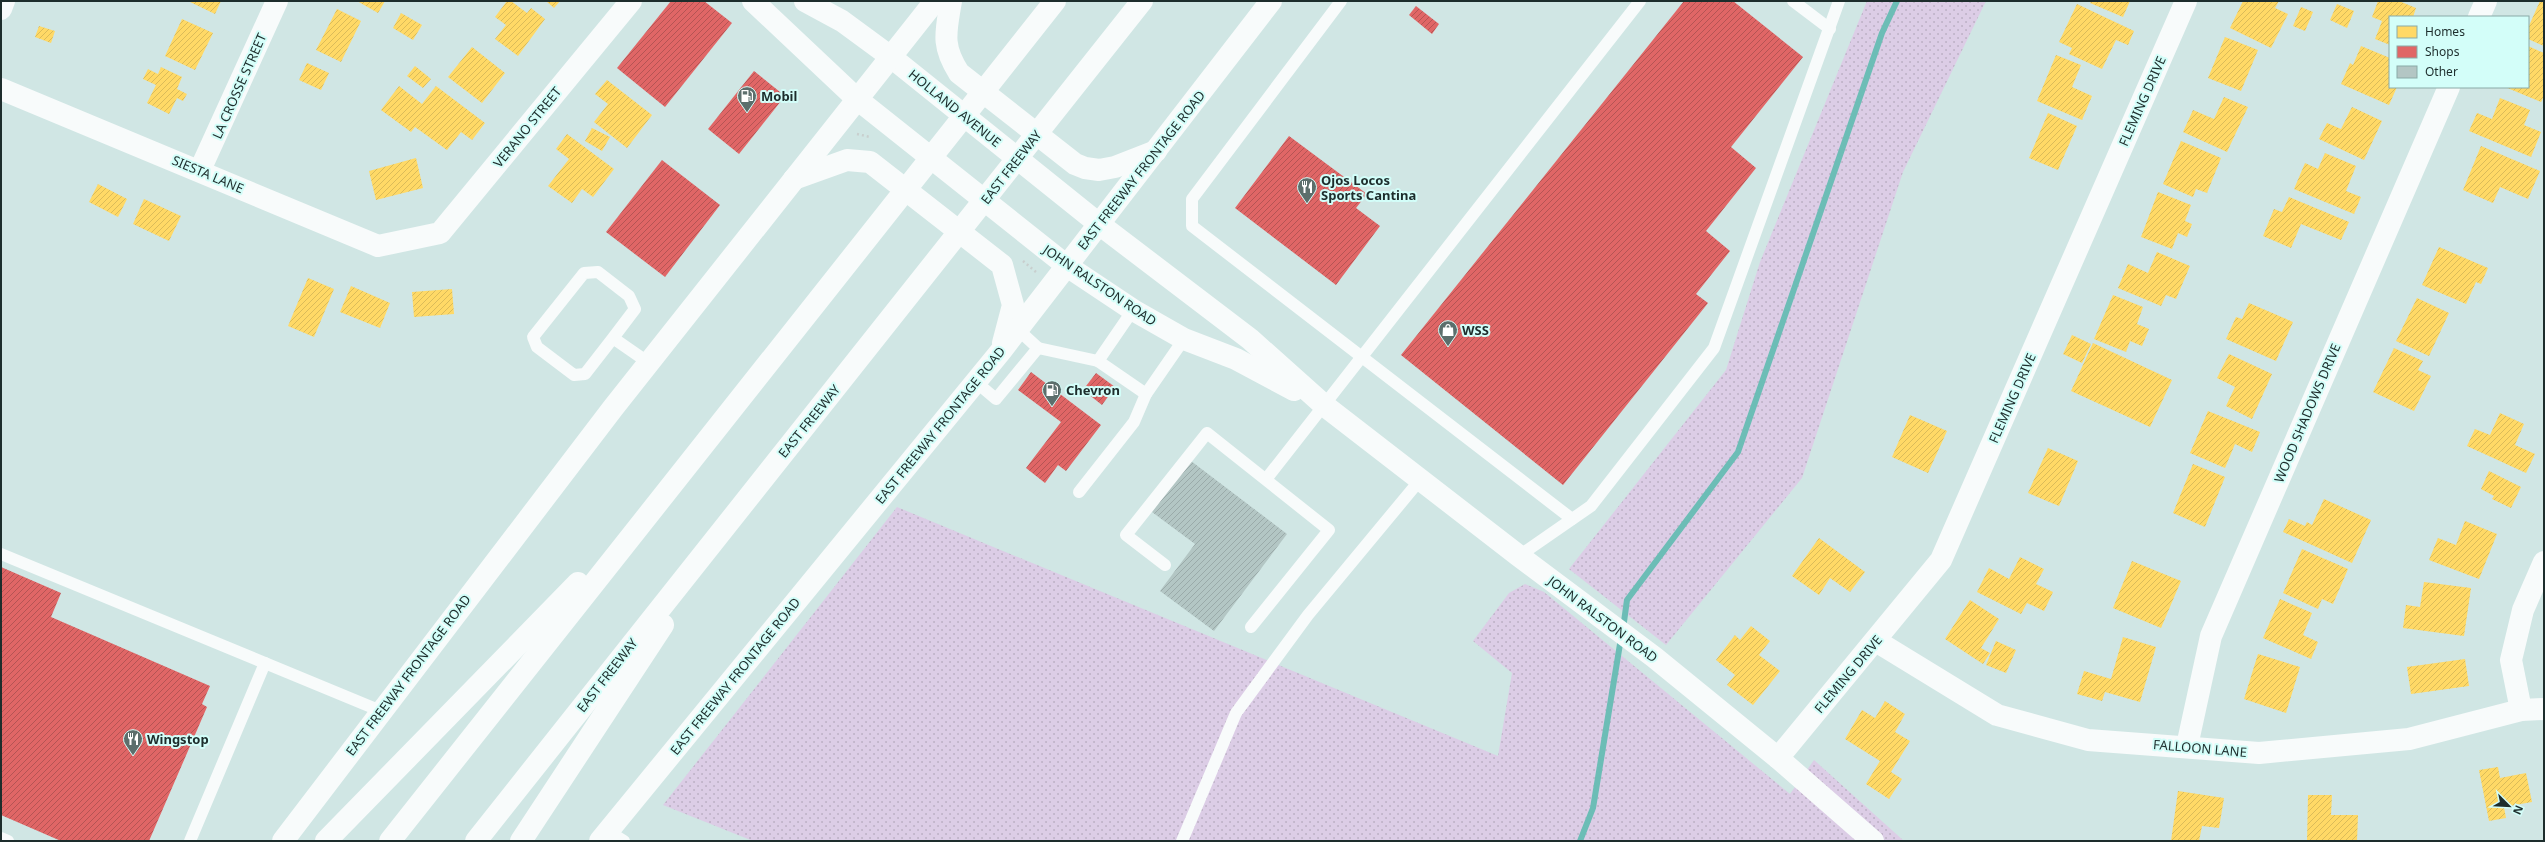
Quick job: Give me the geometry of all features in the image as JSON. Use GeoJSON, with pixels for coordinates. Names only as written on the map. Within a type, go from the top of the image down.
{"type":"FeatureCollection","features":[{"type":"Feature","properties":{"kind":"main road"},"geometry":{"type":"LineString","coordinates":[[1,9],[4,1]]}},
{"type":"Feature","properties":{"kind":"main road","name":"LA CROSSE STREET"},"geometry":{"type":"LineString","coordinates":[[200,170],[277,1]]}},
{"type":"Feature","properties":{"kind":"main road","name":"VERANO STREET"},"geometry":{"type":"LineString","coordinates":[[416,238],[440,233],[630,1]]}},
{"type":"Feature","properties":{"kind":"main road"},"geometry":{"type":"LineString","coordinates":[[753,1],[857,99]]}},
{"type":"Feature","properties":{"kind":"main road","name":"EAST FREEWAY FRONTAGE ROAD"},"geometry":{"type":"LineString","coordinates":[[283,841],[381,711],[649,363],[935,1]]}},
{"type":"Feature","properties":{"kind":"main road"},"geometry":{"type":"LineString","coordinates":[[951,1],[945,36],[949,57],[959,74],[1075,164],[1099,170],[1115,167],[1158,150]]}},
{"type":"Feature","properties":{"kind":"main road"},"geometry":{"type":"LineString","coordinates":[[390,841],[881,223],[1055,1]]}},
{"type":"Feature","properties":{"kind":"main road","name":"EAST FREEWAY"},"geometry":{"type":"LineString","coordinates":[[476,841],[1142,1]]}},
{"type":"Feature","properties":{"kind":"main road","name":"EAST FREEWAY FRONTAGE ROAD"},"geometry":{"type":"LineString","coordinates":[[611,838],[1001,351],[1013,326],[1067,266],[1158,150],[1271,1]]}},
{"type":"Feature","properties":{"kind":"main road","name":"FLEMING DRIVE"},"geometry":{"type":"LineString","coordinates":[[1778,758],[1876,641],[1941,560],[2186,1]]}},
{"type":"Feature","properties":{"kind":"main road"},"geometry":{"type":"LineString","coordinates":[[2480,16],[2486,1]]}},
{"type":"Feature","properties":{"kind":"main road","name":"HOLLAND AVENUE"},"geometry":{"type":"LineString","coordinates":[[816,3],[891,57],[1099,224]]}},
{"type":"Feature","properties":{"kind":"main road","name":"WOOD SHADOWS DRIVE"},"geometry":{"type":"LineString","coordinates":[[2187,746],[2211,636],[2449,88]]}},
{"type":"Feature","properties":{"kind":"main road","name":"SIESTA LANE"},"geometry":{"type":"LineString","coordinates":[[1,89],[200,170],[378,246],[416,238]]}},
{"type":"Feature","properties":{"kind":"main road","name":"JOHN RALSTON ROAD"},"geometry":{"type":"LineString","coordinates":[[857,99],[1067,266],[1134,310],[1184,339],[1236,359],[1325,406]]}},
{"type":"Feature","properties":{"kind":"main road"},"geometry":{"type":"LineString","coordinates":[[794,179],[847,160],[870,162],[1002,265],[1013,305],[1013,326]]}},
{"type":"Feature","properties":{"kind":"main road","name":"JOHN RALSTON ROAD"},"geometry":{"type":"LineString","coordinates":[[1099,224],[1250,339],[1325,406],[1519,556],[1654,657],[1778,758],[1873,841]]}},
{"type":"Feature","properties":{"kind":"main road"},"geometry":{"type":"LineString","coordinates":[[326,841],[661,498]]}},
{"type":"Feature","properties":{"kind":"main road"},"geometry":{"type":"LineString","coordinates":[[521,841],[746,499]]}},
{"type":"Feature","properties":{"kind":"main road"},"geometry":{"type":"LineString","coordinates":[[2521,710],[2511,660],[2523,610],[2544,562]]}},
{"type":"Feature","properties":{"kind":"main road","name":"FALLOON LANE"},"geometry":{"type":"LineString","coordinates":[[1876,641],[1997,715],[2088,740],[2260,752],[2409,739],[2521,710],[2544,709]]}},
{"type":"Feature","properties":{"kind":"lane"},"geometry":{"type":"LineString","coordinates":[[1267,478],[1325,406],[1640,1]]}},
{"type":"Feature","properties":{"kind":"lane"},"geometry":{"type":"LineString","coordinates":[[1793,1],[1830,29]]}},
{"type":"Feature","properties":{"kind":"lane"},"geometry":{"type":"LineString","coordinates":[[1519,556],[1591,506],[1714,348],[1839,1]]}},
{"type":"Feature","properties":{"kind":"lane"},"geometry":{"type":"LineString","coordinates":[[1338,2],[1192,199],[1192,226],[1572,519]]}},
{"type":"Feature","properties":{"kind":"lane"},"geometry":{"type":"LineString","coordinates":[[598,272],[629,296],[635,309],[613,338],[585,374],[574,375],[537,347],[533,337],[584,273],[598,272]]}},
{"type":"Feature","properties":{"kind":"lane"},"geometry":{"type":"LineString","coordinates":[[1098,361],[1134,310]]}},
{"type":"Feature","properties":{"kind":"lane"},"geometry":{"type":"LineString","coordinates":[[1013,326],[1038,348],[1098,361],[1146,394]]}},
{"type":"Feature","properties":{"kind":"lane"},"geometry":{"type":"LineString","coordinates":[[613,338],[649,363]]}},
{"type":"Feature","properties":{"kind":"lane"},"geometry":{"type":"LineString","coordinates":[[1079,492],[1134,422],[1146,394],[1184,339]]}},
{"type":"Feature","properties":{"kind":"lane"},"geometry":{"type":"LineString","coordinates":[[976,382],[996,398],[1038,348]]}},
{"type":"Feature","properties":{"kind":"lane"},"geometry":{"type":"LineString","coordinates":[[1165,565],[1126,535],[1207,433],[1267,478],[1329,530],[1251,627]]}},
{"type":"Feature","properties":{"kind":"lane"},"geometry":{"type":"LineString","coordinates":[[1182,841],[1236,713],[1308,615],[1420,480]]}},
{"type":"Feature","properties":{"kind":"lane"},"geometry":{"type":"LineString","coordinates":[[1,554],[381,711]]}},
{"type":"Feature","properties":{"kind":"lane"},"geometry":{"type":"LineString","coordinates":[[190,841],[265,663]]}},
{"type":"Feature","properties":{"kind":"lane"},"geometry":{"type":"LineString","coordinates":[[1,838],[8,841]]}},
{"type":"Feature","properties":{"kind":"shaded area"},"geometry":{"type":"Polygon","coordinates":[[[1867,1],[1986,1],[1903,172],[1802,478],[1666,645],[1569,569],[1726,370],[1760,262],[1867,1]]]}},
{"type":"Feature","properties":{"kind":"shaded area"},"geometry":{"type":"Polygon","coordinates":[[[897,507],[1498,756],[1512,673],[1473,641],[1509,593],[1525,584],[1544,592],[1790,794],[1814,760],[1904,841],[753,841],[663,805],[897,507]]]}},
{"type":"Feature","properties":{"kind":"building: Homes"},"geometry":{"type":"Polygon","coordinates":[[[188,1],[221,1],[215,14],[188,1]]]}},
{"type":"Feature","properties":{"kind":"building: Homes"},"geometry":{"type":"Polygon","coordinates":[[[357,1],[385,1],[378,13],[357,1]]]}},
{"type":"Feature","properties":{"kind":"building: Homes"},"geometry":{"type":"Polygon","coordinates":[[[507,1],[511,1],[527,13],[531,8],[545,19],[518,56],[495,39],[506,25],[495,17],[507,1]]]}},
{"type":"Feature","properties":{"kind":"building: Homes"},"geometry":{"type":"Polygon","coordinates":[[[546,1],[560,1],[554,8],[546,1]]]}},
{"type":"Feature","properties":{"kind":"building: Homes"},"geometry":{"type":"Polygon","coordinates":[[[2091,1],[2130,1],[2123,17],[2090,3],[2091,1]]]}},
{"type":"Feature","properties":{"kind":"building: Homes"},"geometry":{"type":"Polygon","coordinates":[[[2243,1],[2279,1],[2275,8],[2288,14],[2271,48],[2230,28],[2243,1]]]}},
{"type":"Feature","properties":{"kind":"building: Homes"},"geometry":{"type":"Polygon","coordinates":[[[2378,1],[2399,1],[2416,8],[2413,16],[2389,16],[2389,45],[2375,39],[2382,21],[2372,17],[2378,1]]]}},
{"type":"Feature","properties":{"kind":"building: Homes"},"geometry":{"type":"Polygon","coordinates":[[[2540,1],[2544,1],[2544,46],[2529,39],[2529,26],[2540,1]]]}},
{"type":"Feature","properties":{"kind":"building: Homes"},"geometry":{"type":"Polygon","coordinates":[[[2077,4],[2134,31],[2128,45],[2116,40],[2102,69],[2069,54],[2072,48],[2059,42],[2077,4]]]}},
{"type":"Feature","properties":{"kind":"building: Homes"},"geometry":{"type":"Polygon","coordinates":[[[2337,4],[2354,11],[2347,28],[2330,20],[2337,4]]]}},
{"type":"Feature","properties":{"kind":"building: Homes"},"geometry":{"type":"Polygon","coordinates":[[[2301,7],[2313,12],[2305,31],[2293,26],[2301,7]]]}},
{"type":"Feature","properties":{"kind":"building: Homes"},"geometry":{"type":"Polygon","coordinates":[[[337,9],[361,21],[341,62],[316,50],[337,9]]]}},
{"type":"Feature","properties":{"kind":"building: Homes"},"geometry":{"type":"Polygon","coordinates":[[[401,13],[422,25],[413,40],[393,28],[401,13]]]}},
{"type":"Feature","properties":{"kind":"building: Homes"},"geometry":{"type":"Polygon","coordinates":[[[182,19],[213,33],[195,70],[165,56],[182,19]]]}},
{"type":"Feature","properties":{"kind":"building: Homes"},"geometry":{"type":"Polygon","coordinates":[[[39,26],[55,31],[51,43],[35,37],[39,26]]]}},
{"type":"Feature","properties":{"kind":"building: Homes"},"geometry":{"type":"Polygon","coordinates":[[[2225,37],[2258,50],[2241,91],[2208,78],[2225,37]]]}},
{"type":"Feature","properties":{"kind":"building: Homes"},"geometry":{"type":"Polygon","coordinates":[[[2361,46],[2389,58],[2389,88],[2397,88],[2389,105],[2341,84],[2350,63],[2353,65],[2361,46]]]}},
{"type":"Feature","properties":{"kind":"building: Homes"},"geometry":{"type":"Polygon","coordinates":[[[2529,46],[2544,53],[2544,96],[2541,102],[2507,88],[2529,88],[2529,46]]]}},
{"type":"Feature","properties":{"kind":"building: Homes"},"geometry":{"type":"Polygon","coordinates":[[[472,47],[505,73],[482,103],[448,77],[472,47]]]}},
{"type":"Feature","properties":{"kind":"building: Homes"},"geometry":{"type":"Polygon","coordinates":[[[2056,55],[2081,65],[2072,87],[2092,96],[2082,120],[2037,101],[2056,55]]]}},
{"type":"Feature","properties":{"kind":"building: Homes"},"geometry":{"type":"Polygon","coordinates":[[[307,63],[329,73],[321,90],[299,80],[307,63]]]}},
{"type":"Feature","properties":{"kind":"building: Homes"},"geometry":{"type":"Polygon","coordinates":[[[415,66],[431,79],[423,88],[407,76],[415,66]]]}},
{"type":"Feature","properties":{"kind":"building: Homes"},"geometry":{"type":"Polygon","coordinates":[[[161,67],[182,77],[177,89],[187,94],[183,101],[177,98],[169,114],[147,103],[156,85],[143,79],[148,69],[158,74],[161,67]]]}},
{"type":"Feature","properties":{"kind":"building: Homes"},"geometry":{"type":"Polygon","coordinates":[[[607,80],[652,115],[627,148],[594,122],[608,104],[595,94],[607,80]]]}},
{"type":"Feature","properties":{"kind":"building: Homes"},"geometry":{"type":"Polygon","coordinates":[[[399,86],[422,104],[436,86],[485,123],[472,140],[461,132],[447,150],[415,127],[411,132],[381,110],[399,86]]]}},
{"type":"Feature","properties":{"kind":"building: Homes"},"geometry":{"type":"Polygon","coordinates":[[[2224,97],[2248,107],[2227,152],[2183,132],[2193,110],[2214,119],[2224,97]]]}},
{"type":"Feature","properties":{"kind":"building: Homes"},"geometry":{"type":"Polygon","coordinates":[[[2500,98],[2530,110],[2524,125],[2541,132],[2531,157],[2469,131],[2477,113],[2492,119],[2500,98]]]}},
{"type":"Feature","properties":{"kind":"building: Homes"},"geometry":{"type":"Polygon","coordinates":[[[2352,107],[2382,121],[2364,160],[2319,139],[2327,123],[2341,129],[2352,107]]]}},
{"type":"Feature","properties":{"kind":"building: Homes"},"geometry":{"type":"Polygon","coordinates":[[[2048,113],[2077,126],[2058,170],[2029,158],[2048,113]]]}},
{"type":"Feature","properties":{"kind":"building: Homes"},"geometry":{"type":"Polygon","coordinates":[[[592,128],[610,137],[602,151],[585,141],[592,128]]]}},
{"type":"Feature","properties":{"kind":"building: Homes"},"geometry":{"type":"Polygon","coordinates":[[[567,134],[614,169],[593,197],[582,189],[572,203],[548,186],[569,159],[556,149],[567,134]]]}},
{"type":"Feature","properties":{"kind":"building: Homes"},"geometry":{"type":"Polygon","coordinates":[[[2181,141],[2221,158],[2207,193],[2196,189],[2193,197],[2163,184],[2181,141]]]}},
{"type":"Feature","properties":{"kind":"building: Homes"},"geometry":{"type":"Polygon","coordinates":[[[2481,146],[2540,171],[2528,199],[2500,187],[2493,203],[2463,190],[2481,146]]]}},
{"type":"Feature","properties":{"kind":"building: Homes"},"geometry":{"type":"Polygon","coordinates":[[[2325,153],[2356,166],[2346,191],[2361,197],[2354,214],[2294,189],[2305,163],[2318,169],[2325,153]]]}},
{"type":"Feature","properties":{"kind":"building: Homes"},"geometry":{"type":"Polygon","coordinates":[[[416,158],[423,188],[376,200],[369,171],[416,158]]]}},
{"type":"Feature","properties":{"kind":"building: Homes"},"geometry":{"type":"Polygon","coordinates":[[[98,184],[127,199],[118,217],[89,202],[98,184]]]}},
{"type":"Feature","properties":{"kind":"building: Homes"},"geometry":{"type":"Polygon","coordinates":[[[2158,192],[2191,205],[2185,221],[2192,224],[2187,237],[2178,233],[2172,249],[2141,237],[2158,192]]]}},
{"type":"Feature","properties":{"kind":"building: Homes"},"geometry":{"type":"Polygon","coordinates":[[[2289,197],[2349,222],[2341,240],[2301,224],[2291,248],[2263,236],[2274,209],[2282,212],[2289,197]]]}},
{"type":"Feature","properties":{"kind":"building: Homes"},"geometry":{"type":"Polygon","coordinates":[[[144,199],[181,216],[169,241],[133,224],[144,199]]]}},
{"type":"Feature","properties":{"kind":"building: Homes"},"geometry":{"type":"Polygon","coordinates":[[[2439,247],[2488,268],[2481,284],[2476,282],[2466,304],[2422,285],[2439,247]]]}},
{"type":"Feature","properties":{"kind":"building: Homes"},"geometry":{"type":"Polygon","coordinates":[[[2157,252],[2190,266],[2176,299],[2166,295],[2161,306],[2118,288],[2128,264],[2148,273],[2157,252]]]}},
{"type":"Feature","properties":{"kind":"building: Homes"},"geometry":{"type":"Polygon","coordinates":[[[308,278],[334,289],[314,337],[288,326],[308,278]]]}},
{"type":"Feature","properties":{"kind":"building: Homes"},"geometry":{"type":"Polygon","coordinates":[[[351,286],[390,303],[380,328],[340,312],[351,286]]]}},
{"type":"Feature","properties":{"kind":"building: Homes"},"geometry":{"type":"Polygon","coordinates":[[[452,289],[454,314],[414,317],[412,292],[452,289]]]}},
{"type":"Feature","properties":{"kind":"building: Homes"},"geometry":{"type":"Polygon","coordinates":[[[2113,295],[2143,307],[2137,324],[2149,329],[2142,346],[2130,341],[2126,352],[2094,339],[2113,295]]]}},
{"type":"Feature","properties":{"kind":"building: Homes"},"geometry":{"type":"Polygon","coordinates":[[[2417,298],[2449,313],[2429,356],[2396,341],[2417,298]]]}},
{"type":"Feature","properties":{"kind":"building: Homes"},"geometry":{"type":"Polygon","coordinates":[[[2249,303],[2293,322],[2276,361],[2226,339],[2236,317],[2242,319],[2249,303]]]}},
{"type":"Feature","properties":{"kind":"building: Homes"},"geometry":{"type":"Polygon","coordinates":[[[2072,335],[2091,344],[2082,363],[2063,354],[2072,335]]]}},
{"type":"Feature","properties":{"kind":"building: Homes"},"geometry":{"type":"Polygon","coordinates":[[[2093,343],[2172,380],[2150,427],[2071,391],[2093,343]]]}},
{"type":"Feature","properties":{"kind":"building: Homes"},"geometry":{"type":"Polygon","coordinates":[[[2394,348],[2423,361],[2418,370],[2431,376],[2414,411],[2373,392],[2394,348]]]}},
{"type":"Feature","properties":{"kind":"building: Homes"},"geometry":{"type":"Polygon","coordinates":[[[2229,354],[2272,374],[2252,419],[2226,406],[2235,387],[2217,378],[2229,354]]]}},
{"type":"Feature","properties":{"kind":"building: Homes"},"geometry":{"type":"Polygon","coordinates":[[[2208,411],[2260,432],[2252,452],[2235,444],[2225,468],[2190,453],[2208,411]]]}},
{"type":"Feature","properties":{"kind":"building: Homes"},"geometry":{"type":"Polygon","coordinates":[[[2500,413],[2524,424],[2515,445],[2535,454],[2526,473],[2467,446],[2475,429],[2490,435],[2500,413]]]}},
{"type":"Feature","properties":{"kind":"building: Homes"},"geometry":{"type":"Polygon","coordinates":[[[1910,415],[1947,431],[1928,473],[1892,457],[1910,415]]]}},
{"type":"Feature","properties":{"kind":"building: Homes"},"geometry":{"type":"Polygon","coordinates":[[[2048,448],[2078,461],[2059,506],[2028,493],[2048,448]]]}},
{"type":"Feature","properties":{"kind":"building: Homes"},"geometry":{"type":"Polygon","coordinates":[[[2193,464],[2225,477],[2205,527],[2173,513],[2193,464]]]}},
{"type":"Feature","properties":{"kind":"building: Homes"},"geometry":{"type":"Polygon","coordinates":[[[2489,471],[2521,487],[2511,508],[2492,499],[2494,496],[2481,489],[2489,471]]]}},
{"type":"Feature","properties":{"kind":"building: Homes"},"geometry":{"type":"Polygon","coordinates":[[[2324,499],[2371,520],[2352,563],[2283,532],[2289,519],[2305,526],[2307,522],[2312,525],[2324,499]]]}},
{"type":"Feature","properties":{"kind":"building: Homes"},"geometry":{"type":"Polygon","coordinates":[[[2465,521],[2497,534],[2479,579],[2429,560],[2438,538],[2456,545],[2465,521]]]}},
{"type":"Feature","properties":{"kind":"building: Homes"},"geometry":{"type":"Polygon","coordinates":[[[1819,538],[1865,572],[1850,592],[1830,578],[1819,595],[1792,576],[1819,538]]]}},
{"type":"Feature","properties":{"kind":"building: Homes"},"geometry":{"type":"Polygon","coordinates":[[[2302,549],[2348,569],[2333,604],[2322,599],[2318,609],[2283,593],[2302,549]]]}},
{"type":"Feature","properties":{"kind":"building: Homes"},"geometry":{"type":"Polygon","coordinates":[[[2020,557],[2044,569],[2036,584],[2053,592],[2044,611],[2027,603],[2021,614],[1977,592],[1989,568],[2009,579],[2020,557]]]}},
{"type":"Feature","properties":{"kind":"building: Homes"},"geometry":{"type":"Polygon","coordinates":[[[2132,561],[2181,581],[2161,628],[2113,608],[2132,561]]]}},
{"type":"Feature","properties":{"kind":"building: Homes"},"geometry":{"type":"Polygon","coordinates":[[[2424,582],[2471,588],[2464,636],[2403,628],[2406,605],[2420,607],[2424,582]]]}},
{"type":"Feature","properties":{"kind":"building: Homes"},"geometry":{"type":"Polygon","coordinates":[[[2280,599],[2312,613],[2303,635],[2318,642],[2311,659],[2263,638],[2280,599]]]}},
{"type":"Feature","properties":{"kind":"building: Homes"},"geometry":{"type":"Polygon","coordinates":[[[1970,600],[1999,619],[1981,648],[1990,653],[1983,664],[1945,639],[1970,600]]]}},
{"type":"Feature","properties":{"kind":"building: Homes"},"geometry":{"type":"Polygon","coordinates":[[[1751,626],[1770,641],[1759,655],[1780,671],[1753,705],[1727,685],[1735,675],[1716,660],[1735,635],[1740,640],[1751,626]]]}},
{"type":"Feature","properties":{"kind":"building: Homes"},"geometry":{"type":"Polygon","coordinates":[[[2123,637],[2156,647],[2140,702],[2105,692],[2102,701],[2077,694],[2084,671],[2111,679],[2123,637]]]}},
{"type":"Feature","properties":{"kind":"building: Homes"},"geometry":{"type":"Polygon","coordinates":[[[1996,641],[2016,650],[2006,673],[1986,665],[1996,641]]]}},
{"type":"Feature","properties":{"kind":"building: Homes"},"geometry":{"type":"Polygon","coordinates":[[[2258,654],[2300,667],[2286,713],[2244,699],[2258,654]]]}},
{"type":"Feature","properties":{"kind":"building: Homes"},"geometry":{"type":"Polygon","coordinates":[[[2465,659],[2469,686],[2411,694],[2407,667],[2465,659]]]}},
{"type":"Feature","properties":{"kind":"building: Homes"},"geometry":{"type":"Polygon","coordinates":[[[1885,701],[1905,714],[1895,732],[1910,741],[1891,772],[1902,779],[1889,799],[1866,784],[1880,761],[1845,739],[1862,710],[1875,718],[1885,701]]]}},
{"type":"Feature","properties":{"kind":"building: Homes"},"geometry":{"type":"Polygon","coordinates":[[[2498,767],[2500,778],[2526,773],[2532,802],[2504,807],[2506,818],[2489,821],[2479,770],[2498,767]]]}},
{"type":"Feature","properties":{"kind":"building: Homes"},"geometry":{"type":"Polygon","coordinates":[[[2178,791],[2224,798],[2219,828],[2202,826],[2199,841],[2171,841],[2178,791]]]}},
{"type":"Feature","properties":{"kind":"building: Homes"},"geometry":{"type":"Polygon","coordinates":[[[2308,795],[2332,795],[2331,815],[2358,815],[2357,841],[2307,841],[2308,795]]]}},
{"type":"Feature","properties":{"kind":"building: Shops"},"geometry":{"type":"Polygon","coordinates":[[[671,1],[704,1],[732,23],[665,107],[617,68],[671,1]]]}},
{"type":"Feature","properties":{"kind":"building: Shops"},"geometry":{"type":"Polygon","coordinates":[[[1684,1],[1733,1],[1803,57],[1731,147],[1756,168],[1706,231],[1730,251],[1696,294],[1708,303],[1563,485],[1401,355],[1684,1]]]}},
{"type":"Feature","properties":{"kind":"building: Shops"},"geometry":{"type":"Polygon","coordinates":[[[1416,6],[1439,24],[1432,34],[1409,15],[1416,6]]]}},
{"type":"Feature","properties":{"kind":"building: Shops","name":"Mobil"},"geometry":{"type":"Polygon","coordinates":[[[754,71],[785,96],[739,154],[708,129],[754,71]]]}},
{"type":"Feature","properties":{"kind":"building: Shops"},"geometry":{"type":"Polygon","coordinates":[[[1289,136],[1367,194],[1356,208],[1380,226],[1336,285],[1235,208],[1289,136]]]}},
{"type":"Feature","properties":{"kind":"building: Shops"},"geometry":{"type":"Polygon","coordinates":[[[662,160],[720,205],[665,277],[606,232],[662,160]]]}},
{"type":"Feature","properties":{"kind":"building: Shops"},"geometry":{"type":"Polygon","coordinates":[[[1031,372],[1101,425],[1066,471],[1058,465],[1045,483],[1026,468],[1061,422],[1018,390],[1031,372]]]}},
{"type":"Feature","properties":{"kind":"building: Shops"},"geometry":{"type":"Polygon","coordinates":[[[1096,373],[1115,387],[1102,405],[1083,390],[1096,373]]]}},
{"type":"Feature","properties":{"kind":"building: Shops"},"geometry":{"type":"Polygon","coordinates":[[[1,567],[61,593],[51,617],[210,686],[202,704],[207,707],[149,841],[61,841],[1,815],[1,567]]]}},
{"type":"Feature","properties":{"kind":"building: Other"},"geometry":{"type":"Polygon","coordinates":[[[1191,461],[1287,534],[1214,631],[1160,591],[1195,544],[1152,512],[1191,461]]]}},
{"type":"Feature","properties":{"kind":"waterway"},"geometry":{"type":"LineString","coordinates":[[1623,629],[1627,600],[1738,452],[1882,33],[1897,1]]}},
{"type":"Feature","properties":{"kind":"waterway"},"geometry":{"type":"LineString","coordinates":[[1580,841],[1593,808],[1621,638]]}},
{"type":"Feature","properties":{"kind":"place","name":"Mobil"},"geometry":{"type":"Point","coordinates":[747,113]}},
{"type":"Feature","properties":{"kind":"place","name":"Ojos Locos Sports Cantina"},"geometry":{"type":"Point","coordinates":[1307,204]}},
{"type":"Feature","properties":{"kind":"place","name":"WSS"},"geometry":{"type":"Point","coordinates":[1448,347]}},
{"type":"Feature","properties":{"kind":"place","name":"Chevron"},"geometry":{"type":"Point","coordinates":[1052,407]}},
{"type":"Feature","properties":{"kind":"place","name":"Wingstop"},"geometry":{"type":"Point","coordinates":[133,756]}}]}
